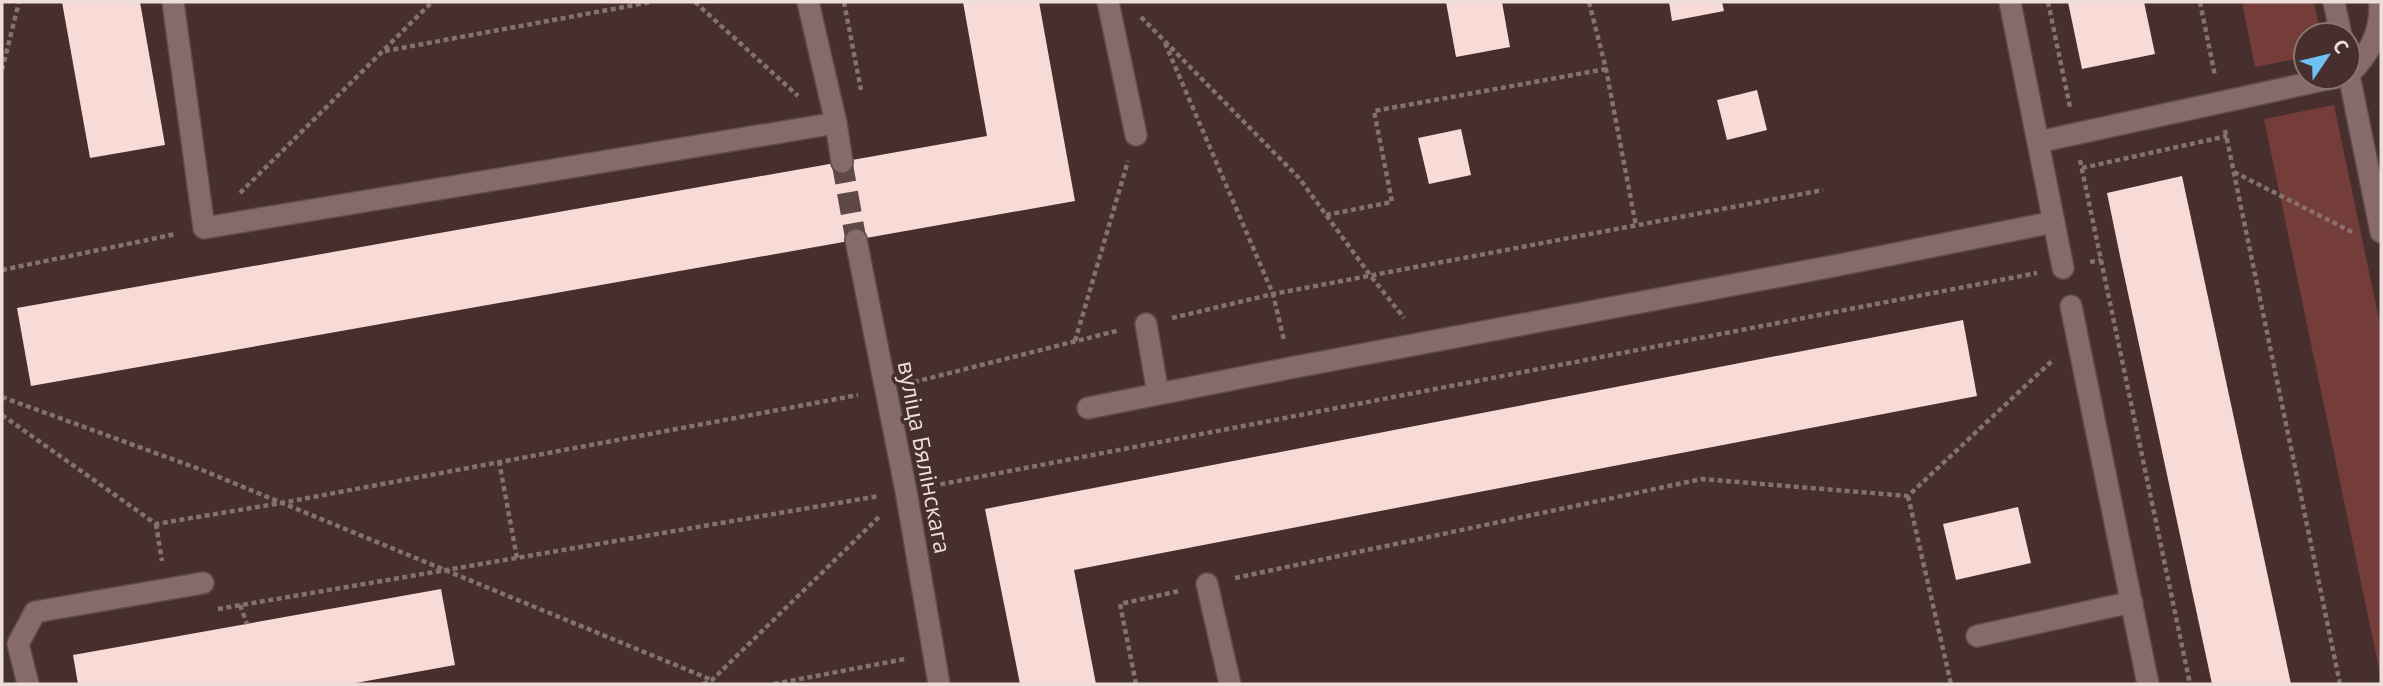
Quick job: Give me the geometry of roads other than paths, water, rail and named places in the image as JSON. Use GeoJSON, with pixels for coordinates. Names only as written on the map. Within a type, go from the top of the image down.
{"type":"FeatureCollection","features":[{"type":"Feature","properties":{"kind":"street"},"geometry":{"type":"LineString","coordinates":[[173,2],[204,228],[836,124]]}},
{"type":"Feature","properties":{"kind":"street"},"geometry":{"type":"LineString","coordinates":[[808,2],[842,162]]}},
{"type":"Feature","properties":{"kind":"street"},"geometry":{"type":"LineString","coordinates":[[1108,2],[1136,135]]}},
{"type":"Feature","properties":{"kind":"street"},"geometry":{"type":"LineString","coordinates":[[2010,2],[2063,268]]}},
{"type":"Feature","properties":{"kind":"street"},"geometry":{"type":"LineString","coordinates":[[2334,2],[2338,21]]}},
{"type":"Feature","properties":{"kind":"street"},"geometry":{"type":"LineString","coordinates":[[2362,59],[2377,36],[2381,19],[2380,2]]}},
{"type":"Feature","properties":{"kind":"street"},"geometry":{"type":"LineString","coordinates":[[2038,142],[2292,86]]}},
{"type":"Feature","properties":{"kind":"street"},"geometry":{"type":"LineString","coordinates":[[2352,91],[2381,232]]}},
{"type":"Feature","properties":{"kind":"street"},"geometry":{"type":"LineString","coordinates":[[1088,408],[2053,222]]}},
{"type":"Feature","properties":{"kind":"street","name":"вуліца Бялінскага"},"geometry":{"type":"LineString","coordinates":[[856,240],[906,491],[939,684]]}},
{"type":"Feature","properties":{"kind":"street"},"geometry":{"type":"LineString","coordinates":[[2071,306],[2148,684]]}},
{"type":"Feature","properties":{"kind":"street"},"geometry":{"type":"LineString","coordinates":[[1146,324],[1158,394]]}},
{"type":"Feature","properties":{"kind":"street"},"geometry":{"type":"LineString","coordinates":[[28,684],[18,644],[35,612],[203,583]]}},
{"type":"Feature","properties":{"kind":"street"},"geometry":{"type":"LineString","coordinates":[[1207,584],[1230,684]]}},
{"type":"Feature","properties":{"kind":"street"},"geometry":{"type":"LineString","coordinates":[[1977,636],[2132,602]]}},
{"type":"Feature","properties":{"kind":"tunnel"},"geometry":{"type":"LineString","coordinates":[[842,162],[856,240]]}}]}
